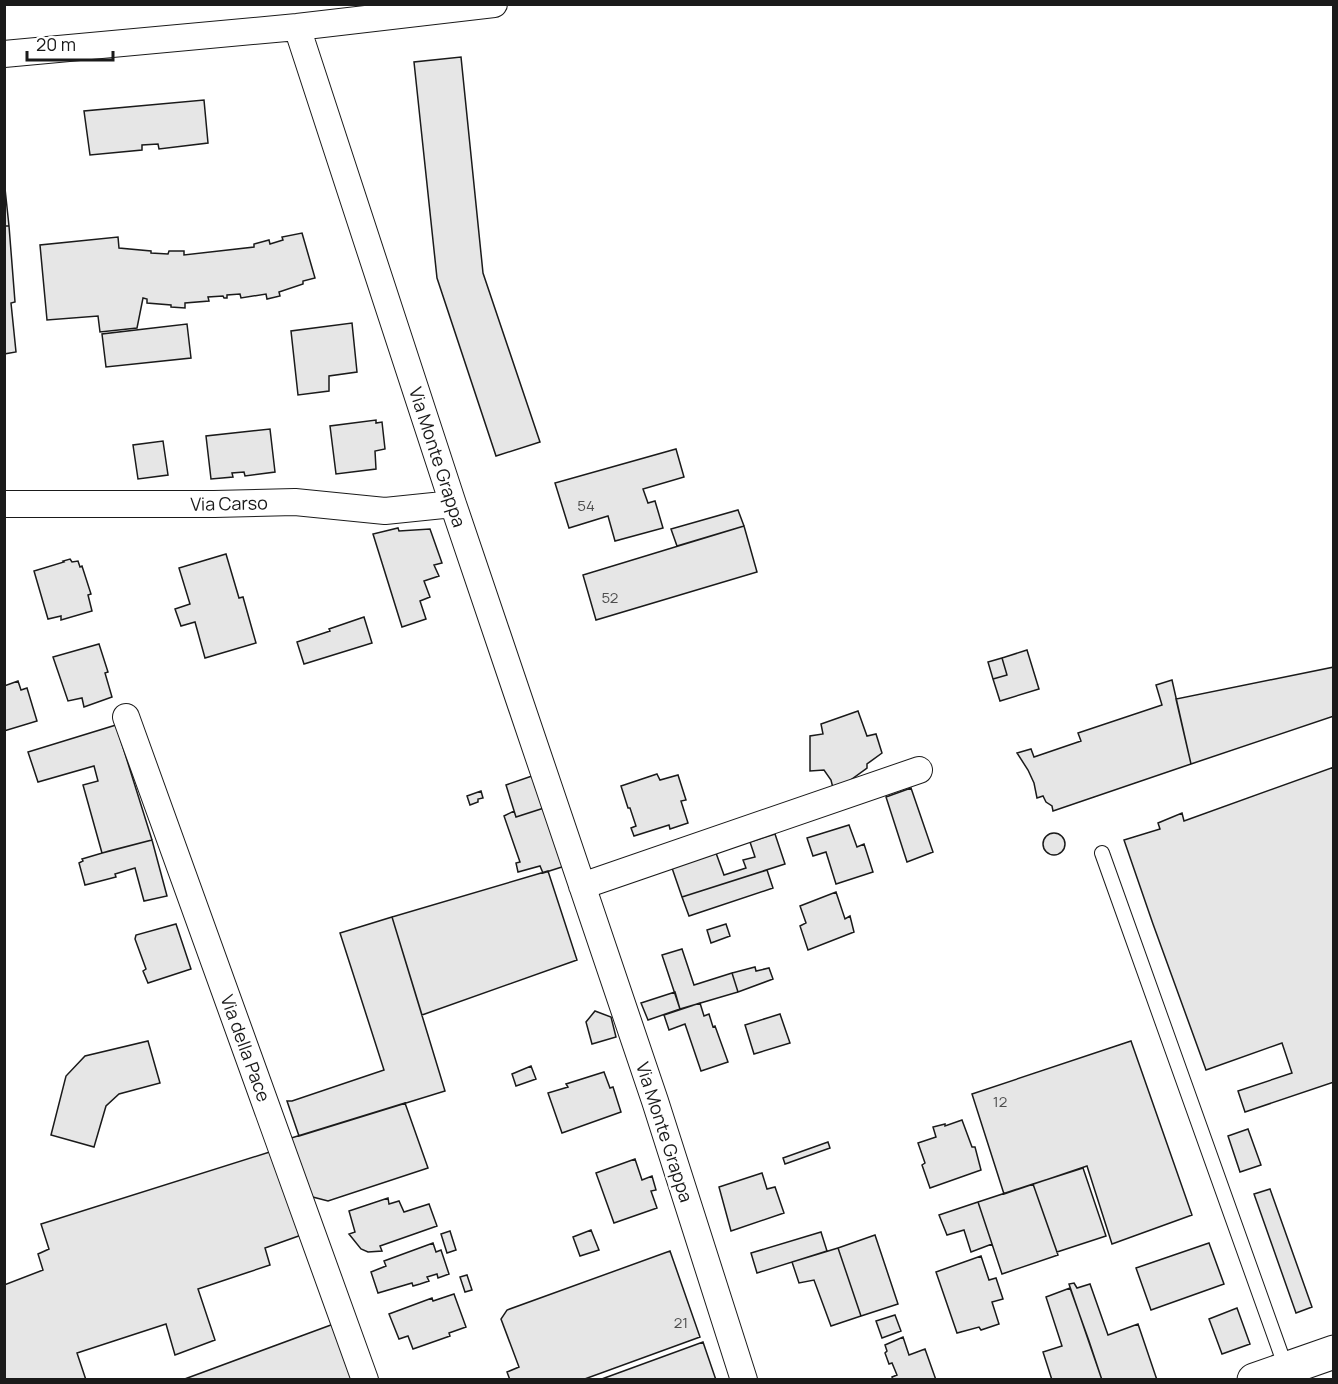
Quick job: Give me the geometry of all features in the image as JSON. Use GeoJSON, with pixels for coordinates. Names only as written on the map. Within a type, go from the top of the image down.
{"type":"FeatureCollection","features":[{"type":"Feature","properties":{"kind":"main road"},"geometry":{"type":"LineString","coordinates":[[1254,1380],[1334,1352]]}},
{"type":"Feature","properties":{"kind":"street"},"geometry":{"type":"LineString","coordinates":[[4,54],[297,27],[494,4]]}},
{"type":"Feature","properties":{"kind":"street","name":"Via Monte Grappa"},"geometry":{"type":"LineString","coordinates":[[297,27],[453,504],[655,1101],[744,1380]]}},
{"type":"Feature","properties":{"kind":"street","name":"Via Carso"},"geometry":{"type":"LineString","coordinates":[[4,504],[295,502],[385,511],[453,504]]}},
{"type":"Feature","properties":{"kind":"street","name":"Via della Pace"},"geometry":{"type":"LineString","coordinates":[[126,717],[365,1380]]}},
{"type":"Feature","properties":{"kind":"street"},"geometry":{"type":"LineString","coordinates":[[582,886],[919,770]]}},
{"type":"Feature","properties":{"kind":"lane"},"geometry":{"type":"LineString","coordinates":[[1102,853],[1286,1368]]}},
{"type":"Feature","properties":{"kind":"building"},"geometry":{"type":"Polygon","coordinates":[[[461,57],[483,273],[540,442],[496,456],[437,278],[414,62],[461,57]]]}},
{"type":"Feature","properties":{"kind":"building"},"geometry":{"type":"Polygon","coordinates":[[[204,100],[208,143],[159,149],[158,144],[142,145],[142,150],[90,155],[84,111],[204,100]]]}},
{"type":"Feature","properties":{"kind":"building"},"geometry":{"type":"Polygon","coordinates":[[[4,179],[9,226],[4,226],[4,179]]]}},
{"type":"Feature","properties":{"kind":"building"},"geometry":{"type":"Polygon","coordinates":[[[4,226],[9,226],[15,302],[11,303],[16,352],[4,354],[4,226]]]}},
{"type":"Feature","properties":{"kind":"building"},"geometry":{"type":"Polygon","coordinates":[[[302,233],[315,278],[279,292],[280,296],[267,299],[266,294],[241,298],[240,294],[227,295],[227,298],[208,297],[209,301],[185,303],[185,308],[147,303],[147,299],[143,298],[137,328],[100,332],[98,316],[47,320],[40,245],[118,237],[119,248],[168,254],[169,251],[184,251],[184,255],[254,247],[254,244],[269,240],[270,244],[283,240],[282,237],[302,233]]]}},
{"type":"Feature","properties":{"kind":"building"},"geometry":{"type":"Polygon","coordinates":[[[352,323],[357,372],[329,376],[329,391],[298,395],[291,331],[352,323]]]}},
{"type":"Feature","properties":{"kind":"building"},"geometry":{"type":"Polygon","coordinates":[[[187,324],[191,358],[106,367],[102,334],[187,324]]]}},
{"type":"Feature","properties":{"kind":"building"},"geometry":{"type":"Polygon","coordinates":[[[376,420],[376,423],[382,422],[385,449],[375,451],[376,469],[336,474],[330,426],[376,420]]]}},
{"type":"Feature","properties":{"kind":"building"},"geometry":{"type":"Polygon","coordinates":[[[270,429],[275,472],[245,476],[244,472],[232,473],[233,477],[211,479],[206,436],[270,429]]]}},
{"type":"Feature","properties":{"kind":"building"},"geometry":{"type":"Polygon","coordinates":[[[163,441],[168,475],[138,479],[133,445],[163,441]]]}},
{"type":"Feature","properties":{"kind":"building"},"geometry":{"type":"Polygon","coordinates":[[[676,449],[684,477],[643,489],[648,503],[655,501],[663,528],[615,541],[608,516],[569,528],[555,483],[676,449]]]}},
{"type":"Feature","properties":{"kind":"building"},"geometry":{"type":"Polygon","coordinates":[[[738,510],[744,526],[677,546],[671,529],[738,510]]]}},
{"type":"Feature","properties":{"kind":"building"},"geometry":{"type":"Polygon","coordinates":[[[744,526],[757,572],[596,620],[583,575],[744,526]]]}},
{"type":"Feature","properties":{"kind":"building"},"geometry":{"type":"Polygon","coordinates":[[[398,528],[399,531],[430,529],[442,563],[434,565],[439,576],[424,581],[430,597],[420,601],[426,619],[402,627],[373,534],[398,528]]]}},
{"type":"Feature","properties":{"kind":"building"},"geometry":{"type":"Polygon","coordinates":[[[226,554],[239,598],[243,597],[256,643],[205,658],[195,622],[181,626],[175,609],[190,604],[179,568],[226,554]]]}},
{"type":"Feature","properties":{"kind":"building"},"geometry":{"type":"Polygon","coordinates":[[[70,559],[72,562],[78,561],[80,567],[82,566],[91,594],[88,595],[92,611],[61,620],[61,616],[48,619],[34,571],[70,559]]]}},
{"type":"Feature","properties":{"kind":"building"},"geometry":{"type":"Polygon","coordinates":[[[364,617],[372,643],[304,664],[297,642],[364,617]]]}},
{"type":"Feature","properties":{"kind":"building"},"geometry":{"type":"Polygon","coordinates":[[[99,644],[108,672],[105,673],[112,697],[84,707],[82,698],[68,701],[53,657],[99,644]]]}},
{"type":"Feature","properties":{"kind":"building"},"geometry":{"type":"Polygon","coordinates":[[[1027,650],[1039,689],[1000,701],[993,679],[1007,675],[1002,658],[1027,650]]]}},
{"type":"Feature","properties":{"kind":"building"},"geometry":{"type":"Polygon","coordinates":[[[1002,658],[1007,675],[993,679],[988,662],[1002,658]]]}},
{"type":"Feature","properties":{"kind":"building"},"geometry":{"type":"Polygon","coordinates":[[[1334,667],[1334,716],[1191,764],[1176,699],[1334,667]]]}},
{"type":"Feature","properties":{"kind":"building"},"geometry":{"type":"Polygon","coordinates":[[[1172,680],[1191,764],[1053,811],[1052,806],[1043,796],[1037,798],[1034,783],[1017,753],[1031,749],[1034,757],[1081,741],[1078,733],[1162,705],[1156,685],[1172,680]]]}},
{"type":"Feature","properties":{"kind":"building"},"geometry":{"type":"Polygon","coordinates":[[[18,681],[21,690],[27,688],[37,721],[4,731],[4,686],[18,681]]]}},
{"type":"Feature","properties":{"kind":"building"},"geometry":{"type":"Polygon","coordinates":[[[858,711],[867,736],[876,734],[882,753],[867,764],[867,768],[834,792],[831,780],[824,770],[810,771],[810,736],[823,734],[821,724],[858,711]]]}},
{"type":"Feature","properties":{"kind":"building"},"geometry":{"type":"Polygon","coordinates":[[[116,725],[152,840],[102,853],[83,785],[98,781],[94,766],[38,782],[28,752],[116,725]]]}},
{"type":"Feature","properties":{"kind":"building"},"geometry":{"type":"Polygon","coordinates":[[[1334,767],[1334,1082],[1245,1112],[1238,1091],[1292,1073],[1282,1043],[1206,1070],[1124,840],[1160,829],[1158,823],[1182,813],[1184,821],[1334,767]]]}},
{"type":"Feature","properties":{"kind":"building"},"geometry":{"type":"Polygon","coordinates":[[[657,774],[660,780],[678,775],[686,800],[681,801],[688,823],[670,829],[669,825],[634,836],[631,828],[636,826],[621,786],[657,774]]]}},
{"type":"Feature","properties":{"kind":"building"},"geometry":{"type":"Polygon","coordinates":[[[532,776],[544,808],[516,817],[506,785],[532,776]]]}},
{"type":"Feature","properties":{"kind":"building"},"geometry":{"type":"Polygon","coordinates":[[[911,788],[933,852],[907,862],[886,797],[911,788]]]}},
{"type":"Feature","properties":{"kind":"building"},"geometry":{"type":"Polygon","coordinates":[[[481,791],[483,798],[470,805],[467,796],[481,791]]]}},
{"type":"Feature","properties":{"kind":"building"},"geometry":{"type":"Polygon","coordinates":[[[544,808],[565,866],[543,873],[540,866],[518,872],[516,863],[520,862],[504,816],[514,811],[516,817],[544,808]]]}},
{"type":"Feature","properties":{"kind":"building"},"geometry":{"type":"Polygon","coordinates":[[[849,825],[857,847],[864,844],[873,872],[836,884],[826,852],[813,856],[807,838],[849,825]]]}},
{"type":"Feature","properties":{"kind":"building"},"geometry":{"type":"Polygon","coordinates":[[[1054,833],[1062,836],[1065,844],[1062,852],[1054,855],[1046,852],[1043,844],[1046,836],[1054,833]]]}},
{"type":"Feature","properties":{"kind":"building"},"geometry":{"type":"Polygon","coordinates":[[[775,834],[785,864],[682,897],[672,868],[716,853],[724,875],[746,868],[743,860],[755,857],[750,842],[775,834]]]}},
{"type":"Feature","properties":{"kind":"building"},"geometry":{"type":"Polygon","coordinates":[[[152,840],[167,896],[144,901],[135,868],[115,874],[116,877],[85,885],[79,863],[83,861],[82,859],[152,840]]]}},
{"type":"Feature","properties":{"kind":"building"},"geometry":{"type":"Polygon","coordinates":[[[767,870],[773,888],[689,916],[682,897],[767,870]]]}},
{"type":"Feature","properties":{"kind":"building"},"geometry":{"type":"Polygon","coordinates":[[[548,871],[577,960],[422,1015],[392,917],[548,871]]]}},
{"type":"Feature","properties":{"kind":"building"},"geometry":{"type":"Polygon","coordinates":[[[836,892],[845,919],[850,916],[854,932],[808,950],[800,926],[806,923],[800,906],[836,892]]]}},
{"type":"Feature","properties":{"kind":"building"},"geometry":{"type":"Polygon","coordinates":[[[392,917],[445,1091],[299,1136],[287,1101],[384,1070],[340,933],[392,917]]]}},
{"type":"Feature","properties":{"kind":"building"},"geometry":{"type":"Polygon","coordinates":[[[176,924],[191,969],[148,983],[143,971],[146,969],[135,939],[136,935],[176,924]]]}},
{"type":"Feature","properties":{"kind":"building"},"geometry":{"type":"Polygon","coordinates":[[[726,924],[730,936],[711,943],[707,930],[726,924]]]}},
{"type":"Feature","properties":{"kind":"building"},"geometry":{"type":"Polygon","coordinates":[[[682,949],[694,985],[732,973],[738,992],[680,1009],[662,955],[682,949]]]}},
{"type":"Feature","properties":{"kind":"building"},"geometry":{"type":"Polygon","coordinates":[[[755,967],[756,971],[769,968],[773,979],[738,992],[732,973],[755,967]]]}},
{"type":"Feature","properties":{"kind":"building"},"geometry":{"type":"Polygon","coordinates":[[[675,992],[680,1009],[648,1020],[641,1003],[675,992]]]}},
{"type":"Feature","properties":{"kind":"building"},"geometry":{"type":"Polygon","coordinates":[[[700,1003],[704,1016],[709,1014],[713,1027],[715,1026],[728,1062],[701,1071],[685,1024],[669,1030],[664,1015],[700,1003]]]}},
{"type":"Feature","properties":{"kind":"building"},"geometry":{"type":"Polygon","coordinates":[[[595,1011],[611,1017],[616,1037],[592,1044],[586,1022],[595,1011]]]}},
{"type":"Feature","properties":{"kind":"building"},"geometry":{"type":"Polygon","coordinates":[[[780,1014],[790,1043],[754,1054],[745,1025],[780,1014]]]}},
{"type":"Feature","properties":{"kind":"building"},"geometry":{"type":"Polygon","coordinates":[[[148,1041],[160,1083],[119,1094],[106,1106],[94,1147],[51,1135],[66,1076],[85,1056],[148,1041]]]}},
{"type":"Feature","properties":{"kind":"building"},"geometry":{"type":"Polygon","coordinates":[[[1131,1041],[1192,1215],[1112,1244],[1087,1166],[1004,1194],[972,1094],[1131,1041]]]}},
{"type":"Feature","properties":{"kind":"building"},"geometry":{"type":"Polygon","coordinates":[[[531,1066],[536,1079],[516,1086],[512,1074],[531,1066]]]}},
{"type":"Feature","properties":{"kind":"building"},"geometry":{"type":"Polygon","coordinates":[[[604,1072],[610,1088],[613,1087],[621,1112],[562,1133],[548,1093],[568,1087],[566,1084],[604,1072]]]}},
{"type":"Feature","properties":{"kind":"building"},"geometry":{"type":"Polygon","coordinates":[[[405,1103],[428,1168],[328,1201],[309,1196],[288,1139],[405,1103]]]}},
{"type":"Feature","properties":{"kind":"building"},"geometry":{"type":"Polygon","coordinates":[[[962,1120],[972,1147],[975,1147],[981,1170],[930,1188],[922,1165],[925,1163],[918,1143],[936,1137],[933,1127],[945,1124],[945,1126],[962,1120]]]}},
{"type":"Feature","properties":{"kind":"building"},"geometry":{"type":"Polygon","coordinates":[[[1248,1129],[1261,1165],[1240,1172],[1228,1136],[1248,1129]]]}},
{"type":"Feature","properties":{"kind":"building"},"geometry":{"type":"Polygon","coordinates":[[[828,1142],[830,1148],[785,1164],[783,1158],[828,1142]]]}},
{"type":"Feature","properties":{"kind":"building"},"geometry":{"type":"Polygon","coordinates":[[[276,1150],[307,1233],[265,1248],[270,1265],[198,1289],[215,1340],[175,1355],[166,1324],[77,1353],[86,1380],[4,1380],[4,1285],[43,1270],[38,1254],[49,1249],[41,1224],[276,1150]]]}},
{"type":"Feature","properties":{"kind":"building"},"geometry":{"type":"Polygon","coordinates":[[[635,1159],[642,1180],[652,1176],[656,1190],[651,1191],[657,1208],[614,1223],[596,1173],[635,1159]]]}},
{"type":"Feature","properties":{"kind":"building"},"geometry":{"type":"Polygon","coordinates":[[[1083,1168],[1106,1236],[1057,1252],[1033,1184],[1083,1168]]]}},
{"type":"Feature","properties":{"kind":"building"},"geometry":{"type":"Polygon","coordinates":[[[762,1173],[767,1189],[775,1187],[784,1213],[731,1231],[719,1187],[762,1173]]]}},
{"type":"Feature","properties":{"kind":"building"},"geometry":{"type":"Polygon","coordinates":[[[1033,1184],[1058,1255],[1002,1274],[978,1202],[1033,1184]]]}},
{"type":"Feature","properties":{"kind":"building"},"geometry":{"type":"Polygon","coordinates":[[[1270,1189],[1312,1307],[1296,1313],[1254,1194],[1270,1189]]]}},
{"type":"Feature","properties":{"kind":"building"},"geometry":{"type":"Polygon","coordinates":[[[388,1198],[389,1204],[399,1201],[404,1212],[429,1204],[437,1226],[380,1246],[382,1251],[368,1252],[361,1249],[349,1234],[355,1232],[349,1211],[388,1198]]]}},
{"type":"Feature","properties":{"kind":"building"},"geometry":{"type":"Polygon","coordinates":[[[978,1202],[992,1244],[971,1252],[964,1230],[947,1235],[939,1215],[978,1202]]]}},
{"type":"Feature","properties":{"kind":"building"},"geometry":{"type":"Polygon","coordinates":[[[591,1230],[599,1250],[580,1256],[573,1237],[591,1230]]]}},
{"type":"Feature","properties":{"kind":"building"},"geometry":{"type":"Polygon","coordinates":[[[450,1231],[456,1250],[447,1253],[441,1234],[450,1231]]]}},
{"type":"Feature","properties":{"kind":"building"},"geometry":{"type":"Polygon","coordinates":[[[821,1232],[827,1251],[757,1273],[751,1253],[821,1232]]]}},
{"type":"Feature","properties":{"kind":"building"},"geometry":{"type":"Polygon","coordinates":[[[875,1235],[898,1304],[861,1316],[838,1248],[875,1235]]]}},
{"type":"Feature","properties":{"kind":"building"},"geometry":{"type":"Polygon","coordinates":[[[433,1243],[436,1252],[441,1250],[449,1274],[438,1278],[437,1274],[427,1277],[429,1281],[420,1284],[413,1286],[412,1283],[378,1293],[371,1272],[386,1266],[384,1261],[433,1243]]]}},
{"type":"Feature","properties":{"kind":"building"},"geometry":{"type":"Polygon","coordinates":[[[1209,1243],[1224,1284],[1151,1310],[1136,1268],[1209,1243]]]}},
{"type":"Feature","properties":{"kind":"building"},"geometry":{"type":"Polygon","coordinates":[[[838,1248],[861,1316],[831,1326],[814,1280],[799,1283],[792,1262],[838,1248]]]}},
{"type":"Feature","properties":{"kind":"building"},"geometry":{"type":"Polygon","coordinates":[[[670,1251],[700,1337],[582,1380],[510,1380],[507,1372],[519,1367],[501,1319],[507,1310],[670,1251]]]}},
{"type":"Feature","properties":{"kind":"building"},"geometry":{"type":"Polygon","coordinates":[[[981,1256],[989,1280],[996,1278],[1003,1299],[992,1302],[999,1324],[981,1330],[979,1327],[957,1333],[936,1272],[981,1256]]]}},
{"type":"Feature","properties":{"kind":"building"},"geometry":{"type":"Polygon","coordinates":[[[467,1275],[472,1290],[465,1292],[460,1277],[467,1275]]]}},
{"type":"Feature","properties":{"kind":"building"},"geometry":{"type":"Polygon","coordinates":[[[1074,1283],[1077,1288],[1090,1284],[1108,1335],[1138,1324],[1157,1380],[1102,1380],[1069,1284],[1074,1283]]]}},
{"type":"Feature","properties":{"kind":"building"},"geometry":{"type":"Polygon","coordinates":[[[1070,1288],[1102,1380],[1052,1380],[1043,1352],[1062,1346],[1046,1297],[1070,1288]]]}},
{"type":"Feature","properties":{"kind":"building"},"geometry":{"type":"Polygon","coordinates":[[[454,1294],[466,1327],[449,1333],[450,1336],[413,1349],[408,1336],[399,1339],[389,1314],[432,1298],[433,1301],[454,1294]]]}},
{"type":"Feature","properties":{"kind":"building"},"geometry":{"type":"Polygon","coordinates":[[[1237,1308],[1250,1344],[1222,1354],[1209,1319],[1237,1308]]]}},
{"type":"Feature","properties":{"kind":"building"},"geometry":{"type":"Polygon","coordinates":[[[895,1315],[901,1331],[882,1338],[876,1321],[895,1315]]]}},
{"type":"Feature","properties":{"kind":"building"},"geometry":{"type":"Polygon","coordinates":[[[339,1322],[360,1380],[182,1380],[339,1322]]]}},
{"type":"Feature","properties":{"kind":"building"},"geometry":{"type":"Polygon","coordinates":[[[903,1337],[909,1355],[925,1349],[936,1380],[893,1380],[892,1377],[897,1375],[892,1363],[889,1364],[885,1345],[903,1337]]]}},
{"type":"Feature","properties":{"kind":"building"},"geometry":{"type":"Polygon","coordinates":[[[703,1342],[716,1380],[599,1380],[703,1342]]]}}]}
